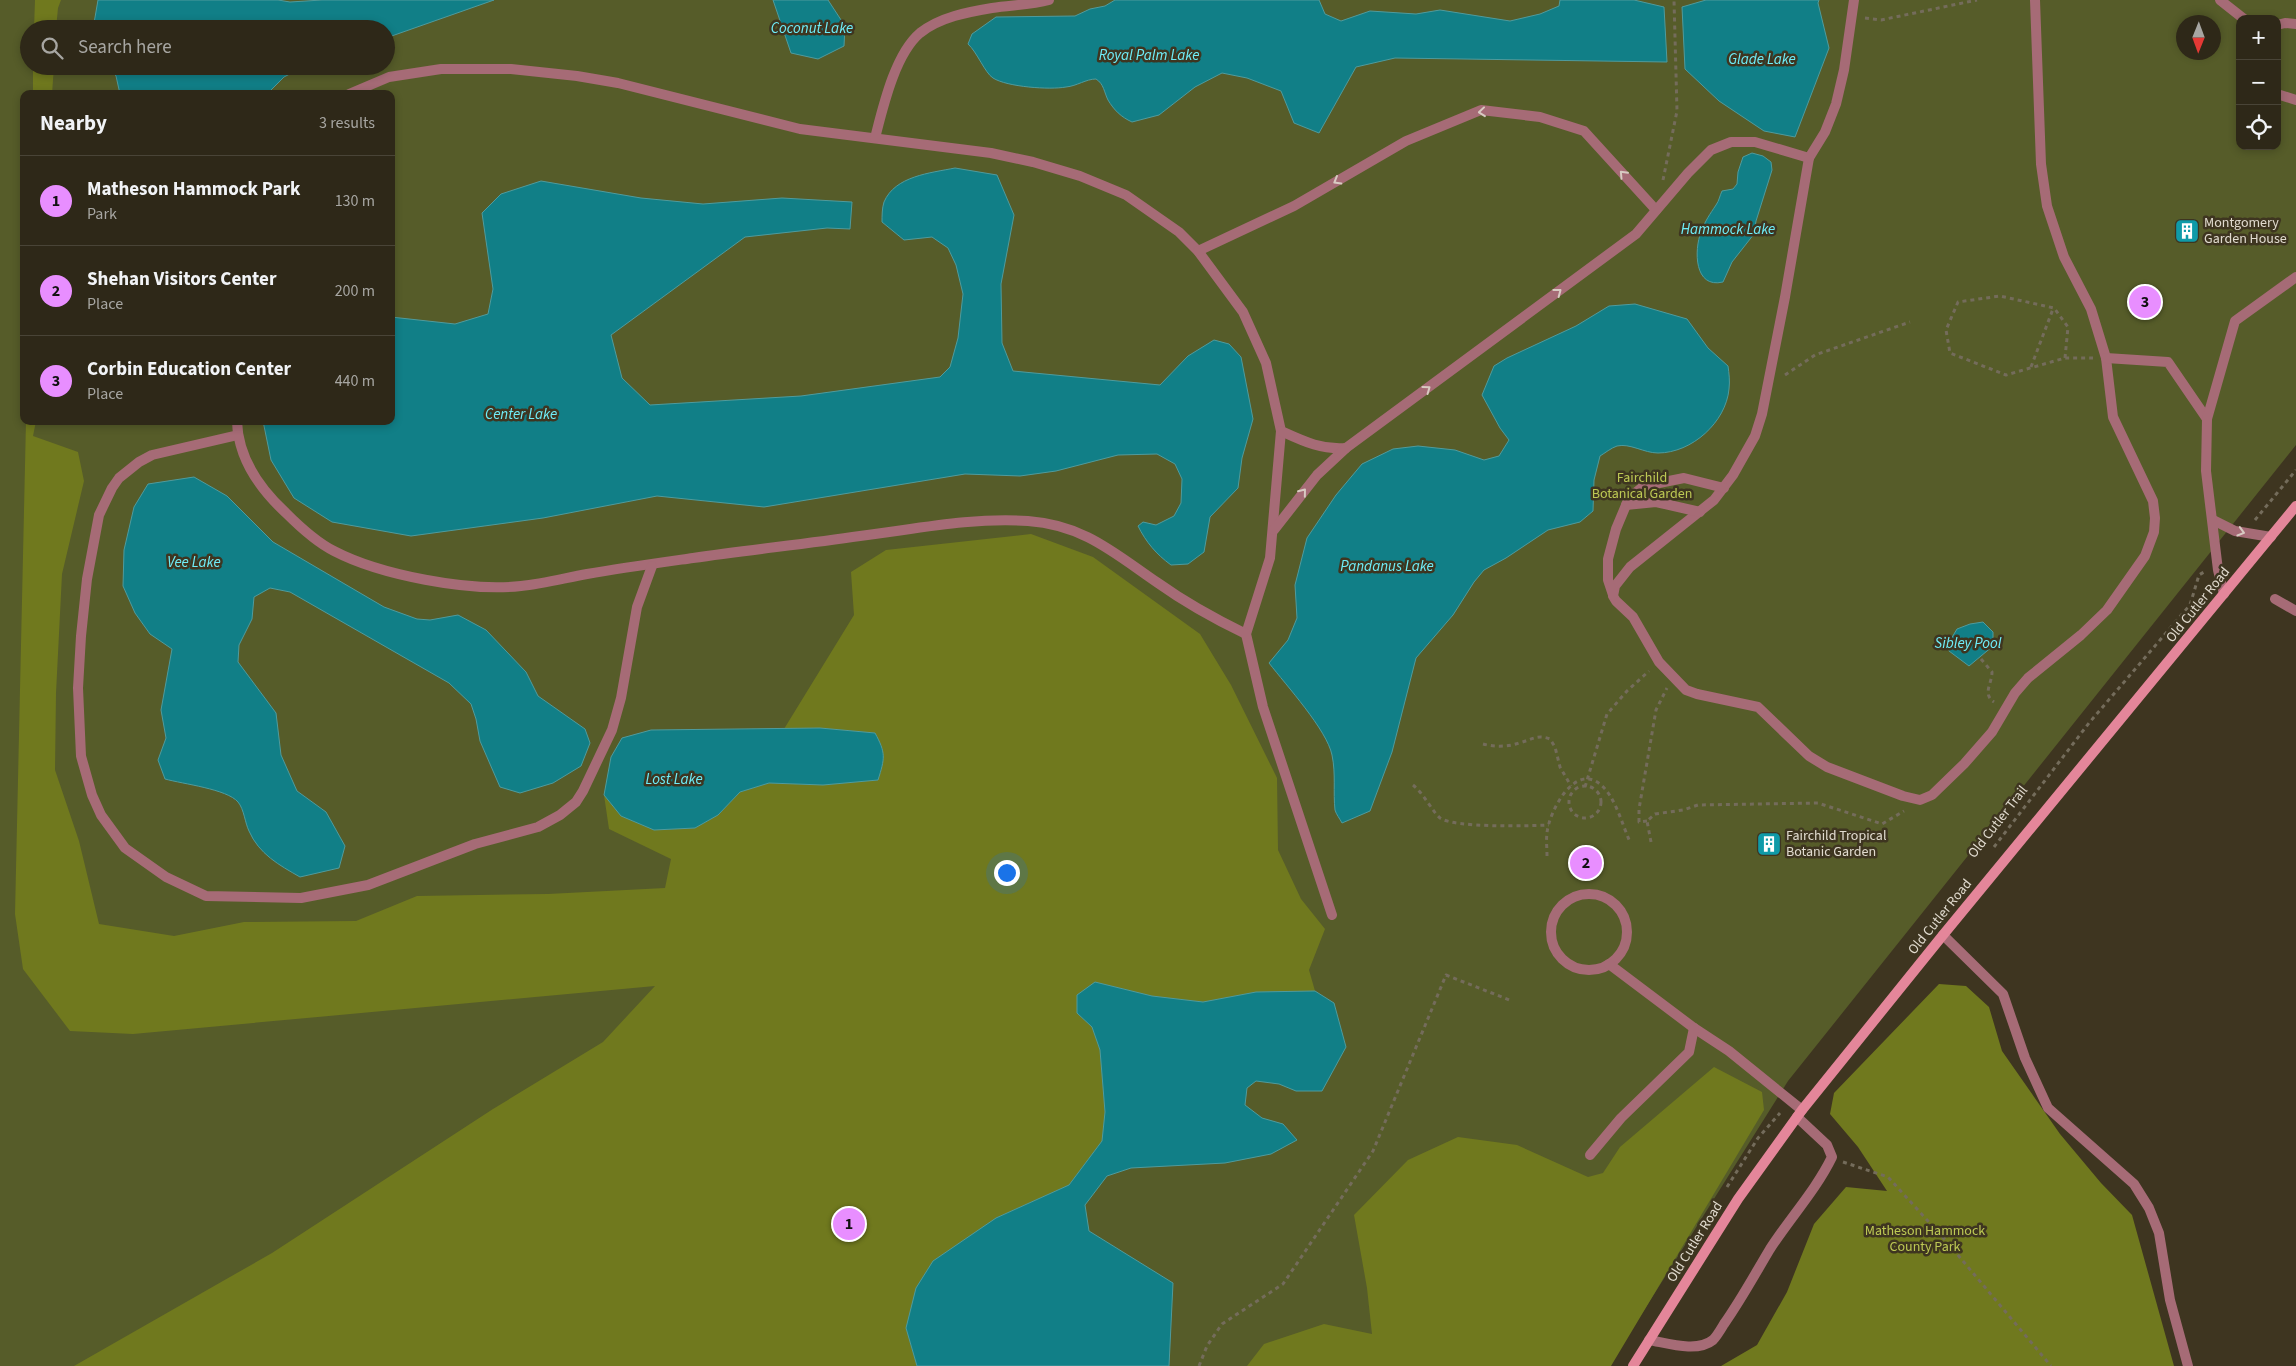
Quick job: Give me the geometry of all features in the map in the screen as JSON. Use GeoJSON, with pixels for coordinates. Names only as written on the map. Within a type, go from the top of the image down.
{"type":"FeatureCollection","features":[{"type":"Feature","properties":{"kind":"main road","name":"Old Cutler Road"},"geometry":{"type":"LineString","coordinates":[[1632,1366],[1738,1199],[1800,1113],[1943,935],[2296,506]]}},
{"type":"Feature","properties":{"kind":"street"},"geometry":{"type":"LineString","coordinates":[[875,138],[883,107],[894,77],[911,42],[919,34],[935,23],[958,15],[1049,0]]}},
{"type":"Feature","properties":{"kind":"street"},"geometry":{"type":"LineString","coordinates":[[1613,596],[1615,586],[1630,567],[1700,512],[1724,488],[1748,451],[1755,436],[1762,414],[1785,297],[1809,158],[1824,132],[1836,104],[1844,70],[1854,0]]}},
{"type":"Feature","properties":{"kind":"street"},"geometry":{"type":"LineString","coordinates":[[1724,488],[1684,478],[1644,486],[1629,498],[1616,529],[1608,559],[1608,580],[1616,601],[1633,617],[1659,662],[1691,693],[1758,707],[1809,756],[1822,765],[1864,782],[1916,799],[1928,798],[1946,783],[1992,732],[2006,708],[2028,678],[2081,635],[2107,610],[2136,570],[2152,538],[2155,518],[2153,501],[2113,416],[2106,358],[2090,310],[2062,251],[2047,206],[2041,164],[2035,0]]}},
{"type":"Feature","properties":{"kind":"street"},"geometry":{"type":"LineString","coordinates":[[2220,0],[2239,15]]}},
{"type":"Feature","properties":{"kind":"street"},"geometry":{"type":"LineString","coordinates":[[2281,24],[2296,24]]}},
{"type":"Feature","properties":{"kind":"street"},"geometry":{"type":"LineString","coordinates":[[358,90],[381,80],[422,70],[534,71],[618,83],[790,127],[991,152],[1033,162],[1080,176],[1126,195],[1179,232],[1198,251],[1243,312],[1266,363],[1281,431],[1274,531],[1270,558],[1246,634],[1263,707],[1332,915]]}},
{"type":"Feature","properties":{"kind":"street"},"geometry":{"type":"LineString","coordinates":[[2281,95],[2296,100]]}},
{"type":"Feature","properties":{"kind":"street"},"geometry":{"type":"LineString","coordinates":[[1198,251],[1294,206],[1406,140],[1481,110],[1540,117],[1584,131],[1656,210]]}},
{"type":"Feature","properties":{"kind":"street"},"geometry":{"type":"LineString","coordinates":[[1274,531],[1317,475],[1346,448],[1636,234],[1703,156],[1725,144],[1746,141],[1763,143],[1809,158]]}},
{"type":"Feature","properties":{"kind":"street"},"geometry":{"type":"LineString","coordinates":[[2224,594],[2218,570],[2206,471],[2207,419],[2235,321],[2296,276]]}},
{"type":"Feature","properties":{"kind":"street"},"geometry":{"type":"LineString","coordinates":[[2106,358],[2168,362],[2207,419]]}},
{"type":"Feature","properties":{"kind":"street"},"geometry":{"type":"LineString","coordinates":[[237,425],[244,457],[257,480],[282,510],[326,546],[363,563],[415,577],[453,583],[511,587],[694,558],[935,526],[992,520],[1040,522],[1070,529],[1109,547],[1180,598],[1209,616],[1246,634]]}},
{"type":"Feature","properties":{"kind":"street"},"geometry":{"type":"LineString","coordinates":[[1281,431],[1311,445],[1334,449],[1346,448]]}},
{"type":"Feature","properties":{"kind":"street"},"geometry":{"type":"LineString","coordinates":[[238,435],[152,455],[127,471],[112,488],[97,523],[87,579],[81,644],[78,688],[81,756],[92,795],[101,815],[125,848],[166,877],[206,896],[301,898],[368,885],[475,844],[538,827],[560,815],[576,802],[583,791],[612,730],[621,698],[633,625],[652,566]]}},
{"type":"Feature","properties":{"kind":"street"},"geometry":{"type":"LineString","coordinates":[[1626,505],[1656,502],[1700,512]]}},
{"type":"Feature","properties":{"kind":"street"},"geometry":{"type":"LineString","coordinates":[[2212,520],[2235,531],[2271,536]]}},
{"type":"Feature","properties":{"kind":"street"},"geometry":{"type":"LineString","coordinates":[[2275,599],[2296,611]]}},
{"type":"Feature","properties":{"kind":"street"},"geometry":{"type":"LineString","coordinates":[[1594,894],[1609,900],[1621,912],[1627,927],[1625,944],[1621,952],[1609,964],[1598,969],[1586,970],[1564,960],[1556,951],[1552,940],[1551,928],[1554,916],[1564,903],[1578,895],[1594,894]]}},
{"type":"Feature","properties":{"kind":"street"},"geometry":{"type":"LineString","coordinates":[[1943,935],[2003,994],[2025,1058],[2048,1108],[2134,1184],[2149,1208],[2160,1233],[2170,1300],[2188,1366]]}},
{"type":"Feature","properties":{"kind":"street"},"geometry":{"type":"LineString","coordinates":[[1609,964],[1694,1028],[1729,1051],[1800,1113],[1827,1145],[1832,1157],[1820,1180],[1801,1204],[1770,1250],[1738,1305],[1713,1340],[1697,1346],[1649,1340]]}},
{"type":"Feature","properties":{"kind":"street"},"geometry":{"type":"LineString","coordinates":[[1590,1155],[1621,1118],[1689,1052],[1694,1028]]}},
{"type":"Feature","properties":{"kind":"path"},"geometry":{"type":"LineString","coordinates":[[1662,183],[1677,111],[1674,0]]}},
{"type":"Feature","properties":{"kind":"path"},"geometry":{"type":"LineString","coordinates":[[1851,16],[1881,20],[1977,0]]}},
{"type":"Feature","properties":{"kind":"path"},"geometry":{"type":"LineString","coordinates":[[2065,358],[2068,327],[2054,308],[2000,296],[1958,302],[1946,330],[1950,353],[2006,375],[2065,358],[2106,358]]}},
{"type":"Feature","properties":{"kind":"path"},"geometry":{"type":"LineString","coordinates":[[2031,367],[2054,308]]}},
{"type":"Feature","properties":{"kind":"path"},"geometry":{"type":"LineString","coordinates":[[1766,388],[1815,355],[1910,322]]}},
{"type":"Feature","properties":{"kind":"path"},"geometry":{"type":"LineString","coordinates":[[2250,527],[2296,470]]}},
{"type":"Feature","properties":{"kind":"path","name":"Old Cutler Trail"},"geometry":{"type":"LineString","coordinates":[[1989,854],[2089,723],[2190,605],[2199,575],[2211,568]]}},
{"type":"Feature","properties":{"kind":"path"},"geometry":{"type":"LineString","coordinates":[[1981,659],[1992,672],[1988,691],[1989,699],[2006,708]]}},
{"type":"Feature","properties":{"kind":"path"},"geometry":{"type":"LineString","coordinates":[[1585,787],[1607,714],[1627,691],[1659,662]]}},
{"type":"Feature","properties":{"kind":"path"},"geometry":{"type":"LineString","coordinates":[[1675,679],[1662,697],[1656,710],[1651,732],[1646,779],[1638,818],[1639,822],[1647,821],[1655,814],[1683,810],[1698,804],[1818,804],[1882,824],[1899,815],[1916,799]]}},
{"type":"Feature","properties":{"kind":"path"},"geometry":{"type":"LineString","coordinates":[[1483,744],[1495,746],[1513,745],[1538,736],[1550,739],[1556,747],[1560,767],[1571,786]]}},
{"type":"Feature","properties":{"kind":"path"},"geometry":{"type":"LineString","coordinates":[[1547,856],[1549,825],[1554,809],[1571,786],[1586,780],[1596,781],[1606,790],[1630,842]]}},
{"type":"Feature","properties":{"kind":"path"},"geometry":{"type":"LineString","coordinates":[[1413,785],[1421,791],[1440,818],[1448,821],[1490,826],[1549,825]]}},
{"type":"Feature","properties":{"kind":"path"},"geometry":{"type":"LineString","coordinates":[[1585,787],[1596,791],[1600,796],[1601,805],[1596,814],[1586,818],[1574,813],[1570,803],[1573,793],[1585,787]]}},
{"type":"Feature","properties":{"kind":"path"},"geometry":{"type":"LineString","coordinates":[[1586,818],[1586,823]]}},
{"type":"Feature","properties":{"kind":"path"},"geometry":{"type":"LineString","coordinates":[[1647,821],[1651,842]]}},
{"type":"Feature","properties":{"kind":"path"},"geometry":{"type":"LineString","coordinates":[[1199,1366],[1207,1346],[1222,1324],[1283,1284],[1373,1151],[1446,975],[1512,1001]]}},
{"type":"Feature","properties":{"kind":"path"},"geometry":{"type":"LineString","coordinates":[[1832,1157],[1888,1177],[1947,1242],[2051,1366]]}},
{"type":"Feature","properties":{"kind":"green space","name":"Fairchild Botanical Garden"},"geometry":{"type":"Polygon","coordinates":[[[0,0],[2296,0],[2296,445],[1788,1081],[1609,1366],[0,1366],[0,0]]]}},
{"type":"Feature","properties":{"kind":"green space"},"geometry":{"type":"Polygon","coordinates":[[[35,0],[61,0],[57,20],[34,20],[35,0]]]}},
{"type":"Feature","properties":{"kind":"green space"},"geometry":{"type":"Polygon","coordinates":[[[33,75],[53,75],[52,90],[33,90],[33,75]]]}},
{"type":"Feature","properties":{"kind":"green space"},"geometry":{"type":"Polygon","coordinates":[[[26,425],[35,425],[33,436],[78,452],[84,481],[62,574],[56,693],[55,770],[79,841],[99,924],[174,936],[244,922],[356,921],[417,896],[548,894],[665,888],[671,859],[609,829],[604,795],[621,816],[654,830],[695,828],[718,815],[740,792],[769,783],[823,785],[875,733],[820,728],[784,729],[854,615],[851,572],[886,550],[1031,534],[1093,557],[1200,634],[1231,685],[1277,778],[1278,850],[1301,899],[1325,929],[1309,970],[1315,991],[1256,992],[1203,1002],[1152,996],[1095,982],[1077,1013],[1092,1027],[1100,1050],[1105,1112],[1102,1141],[1069,1185],[996,1218],[906,1328],[917,1366],[74,1366],[272,1253],[493,1109],[603,1042],[655,986],[133,1034],[70,1031],[23,969],[15,914],[26,425]]]}},
{"type":"Feature","properties":{"kind":"green space","name":"Matheson Hammock County Park"},"geometry":{"type":"Polygon","coordinates":[[[1939,984],[1966,986],[1989,1007],[2002,1051],[2060,1134],[2101,1183],[2132,1215],[2174,1366],[1721,1366],[1757,1345],[1787,1292],[1814,1224],[1846,1187],[1887,1191],[1858,1147],[1830,1114],[1834,1093],[1939,984]]]}},
{"type":"Feature","properties":{"kind":"green space"},"geometry":{"type":"Polygon","coordinates":[[[1714,1067],[1762,1092],[1764,1110],[1611,1366],[1247,1366],[1264,1344],[1324,1324],[1372,1334],[1367,1288],[1354,1215],[1408,1160],[1458,1137],[1517,1145],[1588,1177],[1603,1173],[1620,1147],[1714,1067]]]}},
{"type":"Feature","properties":{"kind":"water"},"geometry":{"type":"Polygon","coordinates":[[[98,0],[278,0],[290,2],[322,0],[494,0],[395,35],[395,20],[95,20],[98,0]]]}},
{"type":"Feature","properties":{"kind":"water","name":"Coconut Lake"},"geometry":{"type":"Polygon","coordinates":[[[773,0],[828,0],[845,26],[844,46],[818,59],[791,53],[773,0]]]}},
{"type":"Feature","properties":{"kind":"water","name":"Royal Palm Lake"},"geometry":{"type":"Polygon","coordinates":[[[1115,0],[1319,0],[1325,14],[1341,21],[1370,11],[1416,14],[1440,10],[1510,21],[1540,14],[1559,6],[1560,0],[1634,0],[1664,7],[1667,62],[1395,58],[1356,67],[1319,133],[1294,123],[1281,91],[1247,78],[1222,73],[1195,87],[1159,115],[1132,122],[1113,107],[1099,81],[1096,79],[1059,88],[1008,84],[990,75],[968,44],[972,34],[996,17],[1075,16],[1090,9],[1105,6],[1115,0]]]}},
{"type":"Feature","properties":{"kind":"water","name":"Glade Lake"},"geometry":{"type":"Polygon","coordinates":[[[1706,0],[1819,0],[1818,3],[1829,48],[1795,137],[1764,131],[1719,101],[1685,69],[1682,7],[1706,0]]]}},
{"type":"Feature","properties":{"kind":"water"},"geometry":{"type":"Polygon","coordinates":[[[288,75],[271,90],[119,90],[116,76],[288,75]]]}},
{"type":"Feature","properties":{"kind":"water","name":"Hammock Lake"},"geometry":{"type":"Polygon","coordinates":[[[1752,153],[1763,156],[1771,162],[1772,170],[1756,221],[1754,234],[1732,262],[1723,282],[1713,283],[1706,280],[1698,266],[1697,248],[1701,232],[1722,191],[1733,189],[1737,184],[1738,172],[1743,157],[1752,153]]]}},
{"type":"Feature","properties":{"kind":"water","name":"Center Lake"},"geometry":{"type":"Polygon","coordinates":[[[955,168],[997,175],[1014,215],[1001,284],[1002,343],[1013,371],[1160,385],[1188,356],[1214,340],[1229,344],[1241,357],[1253,419],[1242,458],[1238,488],[1210,517],[1204,552],[1188,564],[1171,565],[1152,547],[1138,526],[1143,522],[1156,525],[1174,516],[1181,503],[1182,479],[1175,464],[1157,454],[1118,455],[1056,471],[1020,476],[965,474],[764,507],[657,496],[543,518],[411,536],[332,522],[294,498],[271,460],[264,425],[395,425],[395,317],[455,324],[488,314],[493,289],[482,213],[501,194],[541,181],[641,198],[703,204],[782,198],[852,202],[850,229],[827,228],[745,237],[611,335],[622,378],[650,405],[801,396],[940,377],[950,367],[958,338],[963,294],[956,265],[948,248],[932,237],[904,240],[882,222],[884,202],[889,193],[905,181],[924,174],[955,168]]]}},
{"type":"Feature","properties":{"kind":"water","name":"Pandanus Lake"},"geometry":{"type":"Polygon","coordinates":[[[1635,304],[1687,319],[1708,348],[1728,366],[1729,389],[1721,413],[1705,433],[1683,448],[1671,452],[1658,453],[1622,445],[1600,456],[1594,480],[1593,511],[1580,522],[1548,530],[1484,570],[1453,615],[1416,658],[1392,752],[1370,811],[1342,823],[1335,810],[1333,762],[1329,745],[1295,695],[1269,663],[1288,640],[1297,618],[1295,585],[1307,538],[1336,495],[1362,464],[1393,449],[1418,446],[1455,450],[1484,460],[1499,456],[1509,440],[1500,428],[1482,395],[1494,366],[1576,326],[1609,306],[1635,304]]]}},
{"type":"Feature","properties":{"kind":"water","name":"Vee Lake"},"geometry":{"type":"Polygon","coordinates":[[[194,477],[227,496],[273,542],[384,607],[417,619],[430,620],[458,615],[486,630],[526,672],[538,696],[585,729],[590,743],[581,766],[553,783],[520,793],[500,787],[480,741],[471,704],[449,683],[290,592],[270,588],[254,597],[252,619],[239,645],[238,662],[276,713],[281,755],[297,791],[326,812],[345,846],[339,868],[300,877],[270,858],[253,839],[240,805],[232,797],[215,790],[165,779],[158,760],[166,738],[161,710],[172,649],[150,634],[135,613],[123,586],[124,550],[134,507],[148,484],[194,477]]]}},
{"type":"Feature","properties":{"kind":"water","name":"Sibley Pool"},"geometry":{"type":"Polygon","coordinates":[[[1983,622],[1993,632],[1993,646],[1969,666],[1949,651],[1951,639],[1957,629],[1983,622]]]}},
{"type":"Feature","properties":{"kind":"water","name":"Lost Lake"},"geometry":{"type":"Polygon","coordinates":[[[820,728],[875,733],[883,751],[882,766],[878,780],[823,785],[769,783],[740,792],[718,815],[695,828],[654,830],[621,816],[604,795],[611,757],[622,738],[651,730],[820,728]]]}},
{"type":"Feature","properties":{"kind":"water"},"geometry":{"type":"Polygon","coordinates":[[[1095,982],[1152,996],[1203,1002],[1256,992],[1315,991],[1334,1003],[1346,1047],[1322,1091],[1296,1091],[1279,1084],[1256,1081],[1247,1088],[1245,1105],[1262,1118],[1283,1124],[1297,1140],[1271,1154],[1225,1163],[1131,1168],[1107,1176],[1085,1205],[1089,1231],[1173,1283],[1169,1366],[917,1366],[906,1328],[916,1288],[933,1261],[996,1218],[1069,1185],[1102,1141],[1105,1112],[1100,1050],[1092,1027],[1077,1013],[1077,995],[1095,982]]]}},
{"type":"Feature","properties":{"kind":"place","name":"Montgomery Garden House"},"geometry":{"type":"Point","coordinates":[2187,231]}},
{"type":"Feature","properties":{"kind":"place","name":"Corbin Education Center"},"geometry":{"type":"Point","coordinates":[2145,302]}},
{"type":"Feature","properties":{"kind":"place","name":"Fairchild Tropical Botanic Garden"},"geometry":{"type":"Point","coordinates":[1769,844]}},
{"type":"Feature","properties":{"kind":"place","name":"Shehan Visitors Center"},"geometry":{"type":"Point","coordinates":[1586,863]}},
{"type":"Feature","properties":{"kind":"place","name":"Matheson Hammock Park"},"geometry":{"type":"Point","coordinates":[849,1224]}}]}
